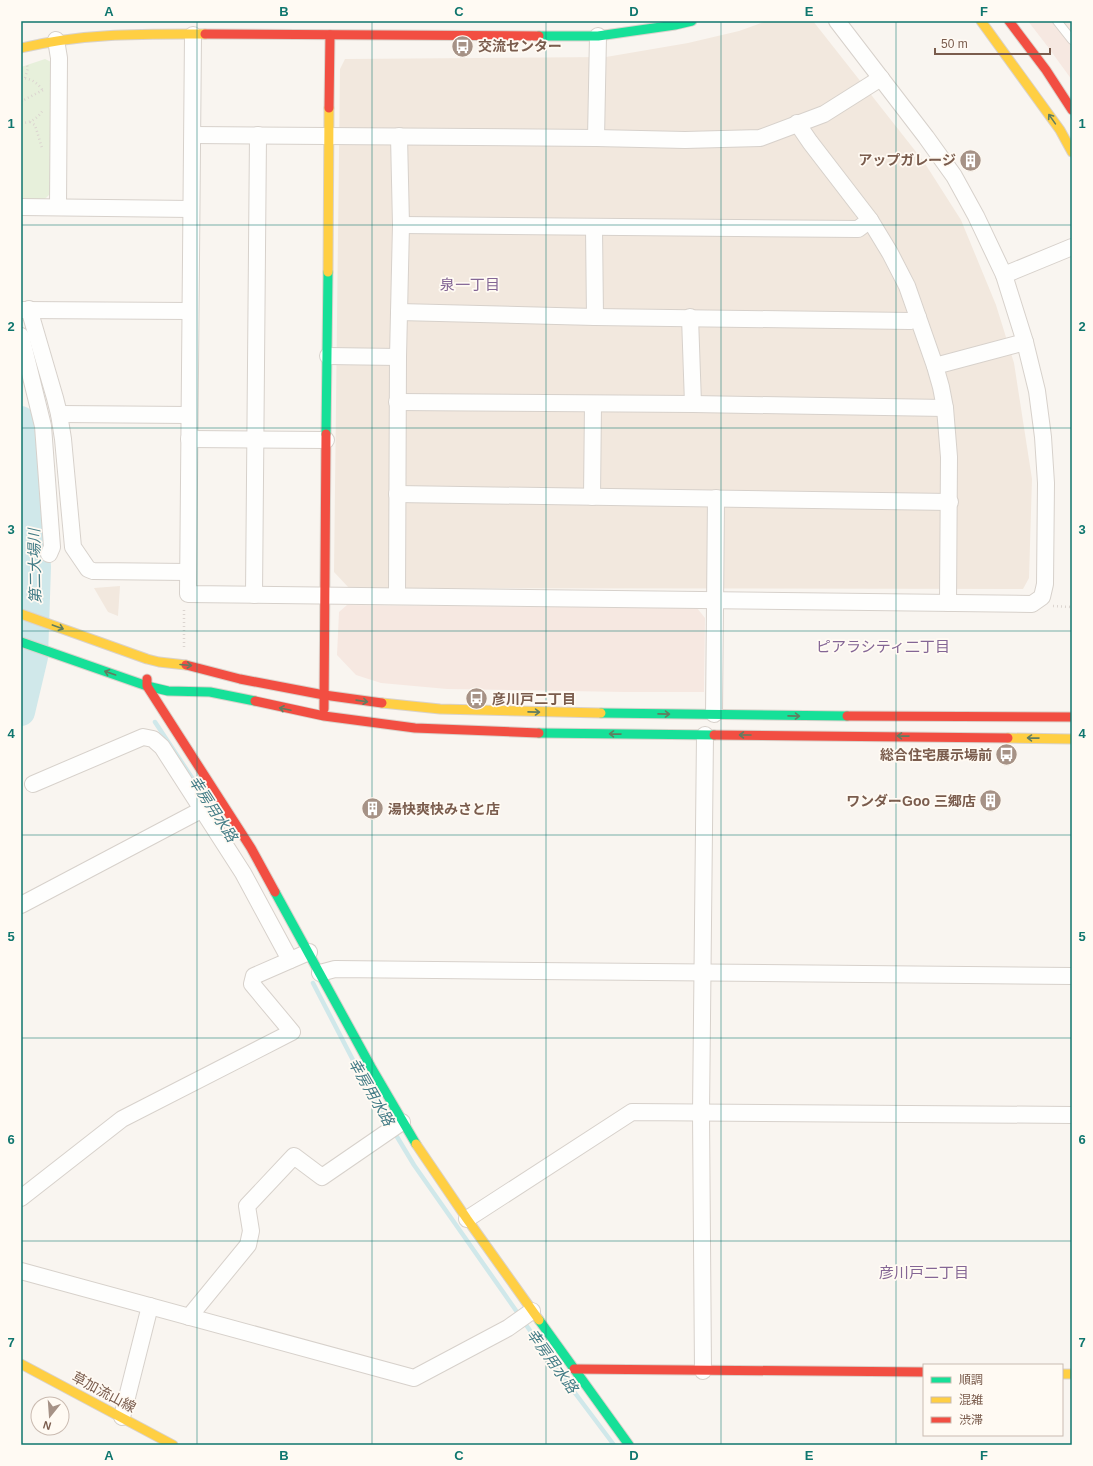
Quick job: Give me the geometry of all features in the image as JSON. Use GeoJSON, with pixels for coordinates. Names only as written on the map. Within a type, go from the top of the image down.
{"type":"FeatureCollection","features":[{"type":"Feature","properties":{"kind":"street"},"geometry":{"type":"LineString","coordinates":[[21,48],[56,40],[84,36],[330,36],[352,28],[598,36],[675,25],[692,21]]}},
{"type":"Feature","properties":{"kind":"street"},"geometry":{"type":"LineString","coordinates":[[193,35],[188,594],[1032,604],[1042,597],[1045,584],[1046,482],[1043,437],[1037,391],[1025,342],[1004,275],[976,216],[954,176],[837,21]]}},
{"type":"Feature","properties":{"kind":"street"},"geometry":{"type":"LineString","coordinates":[[981,21],[1056,124],[1072,152]]}},
{"type":"Feature","properties":{"kind":"street"},"geometry":{"type":"LineString","coordinates":[[1009,21],[1046,70],[1072,110]]}},
{"type":"Feature","properties":{"kind":"street"},"geometry":{"type":"LineString","coordinates":[[324,716],[330,36]]}},
{"type":"Feature","properties":{"kind":"street"},"geometry":{"type":"LineString","coordinates":[[596,138],[598,36]]}},
{"type":"Feature","properties":{"kind":"street"},"geometry":{"type":"LineString","coordinates":[[56,40],[59,58],[58,207]]}},
{"type":"Feature","properties":{"kind":"street"},"geometry":{"type":"LineString","coordinates":[[193,135],[685,140],[760,138],[824,114],[881,78]]}},
{"type":"Feature","properties":{"kind":"street"},"geometry":{"type":"LineString","coordinates":[[797,123],[870,220],[890,253],[907,286],[935,366],[945,408],[950,457],[948,603]]}},
{"type":"Feature","properties":{"kind":"street"},"geometry":{"type":"LineString","coordinates":[[254,595],[258,135]]}},
{"type":"Feature","properties":{"kind":"street"},"geometry":{"type":"LineString","coordinates":[[397,596],[397,402],[401,225],[399,136]]}},
{"type":"Feature","properties":{"kind":"street"},"geometry":{"type":"LineString","coordinates":[[21,207],[191,208]]}},
{"type":"Feature","properties":{"kind":"street"},"geometry":{"type":"LineString","coordinates":[[401,225],[594,228],[858,229],[870,220]]}},
{"type":"Feature","properties":{"kind":"street"},"geometry":{"type":"LineString","coordinates":[[594,228],[595,317]]}},
{"type":"Feature","properties":{"kind":"street"},"geometry":{"type":"LineString","coordinates":[[1004,275],[1072,247]]}},
{"type":"Feature","properties":{"kind":"street"},"geometry":{"type":"LineString","coordinates":[[188,572],[93,571],[88,569],[72,548],[63,439],[59,414],[25,309],[190,311]]}},
{"type":"Feature","properties":{"kind":"street"},"geometry":{"type":"LineString","coordinates":[[399,312],[595,317],[690,317],[910,321],[918,317]]}},
{"type":"Feature","properties":{"kind":"street"},"geometry":{"type":"LineString","coordinates":[[690,317],[693,404]]}},
{"type":"Feature","properties":{"kind":"street"},"geometry":{"type":"LineString","coordinates":[[21,336],[43,426],[52,547],[49,554]]}},
{"type":"Feature","properties":{"kind":"street"},"geometry":{"type":"LineString","coordinates":[[935,366],[1025,342]]}},
{"type":"Feature","properties":{"kind":"street"},"geometry":{"type":"LineString","coordinates":[[328,356],[398,357]]}},
{"type":"Feature","properties":{"kind":"street"},"geometry":{"type":"LineString","coordinates":[[397,402],[693,404],[945,408]]}},
{"type":"Feature","properties":{"kind":"street"},"geometry":{"type":"LineString","coordinates":[[592,404],[592,497]]}},
{"type":"Feature","properties":{"kind":"street"},"geometry":{"type":"LineString","coordinates":[[59,414],[189,415]]}},
{"type":"Feature","properties":{"kind":"street"},"geometry":{"type":"LineString","coordinates":[[189,440],[326,440]]}},
{"type":"Feature","properties":{"kind":"street"},"geometry":{"type":"LineString","coordinates":[[397,494],[950,502]]}},
{"type":"Feature","properties":{"kind":"street"},"geometry":{"type":"LineString","coordinates":[[714,714],[716,498]]}},
{"type":"Feature","properties":{"kind":"street"},"geometry":{"type":"LineString","coordinates":[[21,614],[147,666],[160,662],[190,665],[240,678],[324,695],[375,702],[440,708],[522,712],[900,717],[1072,717]]}},
{"type":"Feature","properties":{"kind":"street"},"geometry":{"type":"LineString","coordinates":[[21,642],[147,686],[168,691],[210,692],[324,716],[415,728],[472,731],[705,735],[1072,739]]}},
{"type":"Feature","properties":{"kind":"street"},"geometry":{"type":"LineString","coordinates":[[147,666],[147,686],[251,848],[401,1122],[467,1219],[629,1445]]}},
{"type":"Feature","properties":{"kind":"street"},"geometry":{"type":"LineString","coordinates":[[703,1370],[701,1113],[705,735]]}},
{"type":"Feature","properties":{"kind":"street"},"geometry":{"type":"LineString","coordinates":[[33,784],[143,737],[153,739],[162,747],[243,873],[290,960]]}},
{"type":"Feature","properties":{"kind":"street"},"geometry":{"type":"LineString","coordinates":[[21,904],[203,809]]}},
{"type":"Feature","properties":{"kind":"street"},"geometry":{"type":"LineString","coordinates":[[21,1198],[122,1119],[292,1032],[252,984],[254,976],[309,952]]}},
{"type":"Feature","properties":{"kind":"street"},"geometry":{"type":"LineString","coordinates":[[320,973],[335,969],[1072,976]]}},
{"type":"Feature","properties":{"kind":"street"},"geometry":{"type":"LineString","coordinates":[[467,1219],[632,1112],[1072,1115]]}},
{"type":"Feature","properties":{"kind":"street"},"geometry":{"type":"LineString","coordinates":[[189,1317],[248,1245],[251,1231],[247,1206],[294,1156],[322,1177],[401,1122]]}},
{"type":"Feature","properties":{"kind":"street"},"geometry":{"type":"LineString","coordinates":[[21,1271],[414,1378],[516,1322],[532,1311]]}},
{"type":"Feature","properties":{"kind":"street"},"geometry":{"type":"LineString","coordinates":[[122,1417],[150,1306]]}},
{"type":"Feature","properties":{"kind":"street","name":"草加流山線"},"geometry":{"type":"LineString","coordinates":[[21,1364],[173,1445]]}},
{"type":"Feature","properties":{"kind":"street"},"geometry":{"type":"LineString","coordinates":[[574,1369],[923,1372]]}},
{"type":"Feature","properties":{"kind":"lane"},"geometry":{"type":"LineString","coordinates":[[1057,21],[1072,40]]}},
{"type":"Feature","properties":{"kind":"path"},"geometry":{"type":"LineString","coordinates":[[25,59],[28,68],[23,78],[32,80],[38,84],[43,90],[44,94]]}},
{"type":"Feature","properties":{"kind":"path"},"geometry":{"type":"LineString","coordinates":[[21,105],[22,100],[43,90]]}},
{"type":"Feature","properties":{"kind":"path"},"geometry":{"type":"LineString","coordinates":[[21,123],[30,122],[39,116],[44,110],[44,104]]}},
{"type":"Feature","properties":{"kind":"path"},"geometry":{"type":"LineString","coordinates":[[30,122],[35,125],[42,150]]}},
{"type":"Feature","properties":{"kind":"path"},"geometry":{"type":"LineString","coordinates":[[184,649],[184,602],[188,594]]}},
{"type":"Feature","properties":{"kind":"shaded area"},"geometry":{"type":"Polygon","coordinates":[[[767,21],[813,21],[924,162],[961,220],[996,305],[1014,363],[1032,479],[1029,578],[1023,589],[349,588],[334,572],[340,69],[345,59],[606,57],[688,43],[739,31],[767,21]]]}},
{"type":"Feature","properties":{"kind":"shaded area"},"geometry":{"type":"Polygon","coordinates":[[[1028,21],[1072,21],[1072,80],[1048,47],[1028,21]]]}},
{"type":"Feature","properties":{"kind":"shaded area"},"geometry":{"type":"Polygon","coordinates":[[[120,586],[118,616],[108,612],[94,588],[120,586]]]}},
{"type":"Feature","properties":{"kind":"shaded area"},"geometry":{"type":"Polygon","coordinates":[[[347,605],[697,608],[705,618],[704,692],[447,689],[381,683],[356,675],[337,655],[339,612],[347,605]]]}},
{"type":"Feature","properties":{"kind":"green space"},"geometry":{"type":"Polygon","coordinates":[[[45,59],[51,62],[50,194],[43,201],[21,200],[21,67],[45,59]]]}},
{"type":"Feature","properties":{"kind":"waterway","name":"第二大場川"},"geometry":{"type":"LineString","coordinates":[[21,420],[27,443],[32,488],[37,567],[34,657],[21,712]]}},
{"type":"Feature","properties":{"kind":"waterway","name":"幸房用水路"},"geometry":{"type":"LineString","coordinates":[[155,722],[216,814]]}},
{"type":"Feature","properties":{"kind":"waterway","name":"幸房用水路"},"geometry":{"type":"LineString","coordinates":[[313,983],[367,1087],[414,1165],[557,1369],[614,1445]]}},
{"type":"Feature","properties":{"kind":"traffic: fast"},"geometry":{"type":"LineString","coordinates":[[539,36],[598,36],[675,25],[692,21]]}},
{"type":"Feature","properties":{"kind":"traffic: fast"},"geometry":{"type":"LineString","coordinates":[[326,434],[328,272]]}},
{"type":"Feature","properties":{"kind":"traffic: fast"},"geometry":{"type":"LineString","coordinates":[[21,642],[147,686],[168,691],[210,692],[255,701]]}},
{"type":"Feature","properties":{"kind":"traffic: fast"},"geometry":{"type":"LineString","coordinates":[[601,713],[847,716]]}},
{"type":"Feature","properties":{"kind":"traffic: fast"},"geometry":{"type":"LineString","coordinates":[[539,733],[714,735]]}},
{"type":"Feature","properties":{"kind":"traffic: fast"},"geometry":{"type":"LineString","coordinates":[[275,892],[371,1067],[416,1144]]}},
{"type":"Feature","properties":{"kind":"traffic: fast"},"geometry":{"type":"LineString","coordinates":[[539,1320],[629,1445]]}},
{"type":"Feature","properties":{"kind":"traffic: slow"},"geometry":{"type":"LineString","coordinates":[[981,21],[1060,130],[1072,152]]}},
{"type":"Feature","properties":{"kind":"traffic: slow"},"geometry":{"type":"LineString","coordinates":[[21,48],[67,39],[113,35],[205,34]]}},
{"type":"Feature","properties":{"kind":"traffic: slow"},"geometry":{"type":"LineString","coordinates":[[328,272],[329,108]]}},
{"type":"Feature","properties":{"kind":"traffic: slow"},"geometry":{"type":"LineString","coordinates":[[21,614],[147,659],[186,665]]}},
{"type":"Feature","properties":{"kind":"traffic: slow"},"geometry":{"type":"LineString","coordinates":[[382,703],[440,709],[601,713]]}},
{"type":"Feature","properties":{"kind":"traffic: slow"},"geometry":{"type":"LineString","coordinates":[[1008,738],[1072,739]]}},
{"type":"Feature","properties":{"kind":"traffic: slow"},"geometry":{"type":"LineString","coordinates":[[416,1144],[539,1320]]}},
{"type":"Feature","properties":{"kind":"traffic: slow"},"geometry":{"type":"LineString","coordinates":[[21,1364],[173,1445]]}},
{"type":"Feature","properties":{"kind":"traffic: slow"},"geometry":{"type":"LineString","coordinates":[[1063,1374],[1072,1374]]}},
{"type":"Feature","properties":{"kind":"traffic: jam"},"geometry":{"type":"LineString","coordinates":[[1009,21],[1046,70],[1072,110]]}},
{"type":"Feature","properties":{"kind":"traffic: jam"},"geometry":{"type":"LineString","coordinates":[[205,34],[539,36]]}},
{"type":"Feature","properties":{"kind":"traffic: jam"},"geometry":{"type":"LineString","coordinates":[[329,108],[330,35]]}},
{"type":"Feature","properties":{"kind":"traffic: jam"},"geometry":{"type":"LineString","coordinates":[[324,709],[326,434]]}},
{"type":"Feature","properties":{"kind":"traffic: jam"},"geometry":{"type":"LineString","coordinates":[[186,665],[240,679],[324,695],[382,703]]}},
{"type":"Feature","properties":{"kind":"traffic: jam"},"geometry":{"type":"LineString","coordinates":[[147,679],[147,686],[251,848],[275,892]]}},
{"type":"Feature","properties":{"kind":"traffic: jam"},"geometry":{"type":"LineString","coordinates":[[255,701],[324,716],[415,728],[539,733]]}},
{"type":"Feature","properties":{"kind":"traffic: jam"},"geometry":{"type":"LineString","coordinates":[[847,716],[1072,717]]}},
{"type":"Feature","properties":{"kind":"traffic: jam"},"geometry":{"type":"LineString","coordinates":[[714,735],[1008,738]]}},
{"type":"Feature","properties":{"kind":"traffic: jam"},"geometry":{"type":"LineString","coordinates":[[574,1369],[923,1372]]}},
{"type":"Feature","properties":{"kind":"place","name":"交流センター"},"geometry":{"type":"Point","coordinates":[462,46]}},
{"type":"Feature","properties":{"kind":"place","name":"アップガレージ"},"geometry":{"type":"Point","coordinates":[971,160]}},
{"type":"Feature","properties":{"kind":"place","name":"彦川戸二丁目"},"geometry":{"type":"Point","coordinates":[476,699]}},
{"type":"Feature","properties":{"kind":"place","name":"総合住宅展示場前"},"geometry":{"type":"Point","coordinates":[1007,755]}},
{"type":"Feature","properties":{"kind":"place","name":"ワンダーGoo 三郷店"},"geometry":{"type":"Point","coordinates":[991,801]}},
{"type":"Feature","properties":{"kind":"place","name":"湯快爽快みさと店"},"geometry":{"type":"Point","coordinates":[373,809]}},
{"type":"Feature","properties":{"kind":"district","name":"泉一丁目"},"geometry":{"type":"Point","coordinates":[470,285]}},
{"type":"Feature","properties":{"kind":"district","name":"ピアラシティ二丁目"},"geometry":{"type":"Point","coordinates":[883,647]}},
{"type":"Feature","properties":{"kind":"district","name":"彦川戸二丁目"},"geometry":{"type":"Point","coordinates":[924,1273]}}]}
